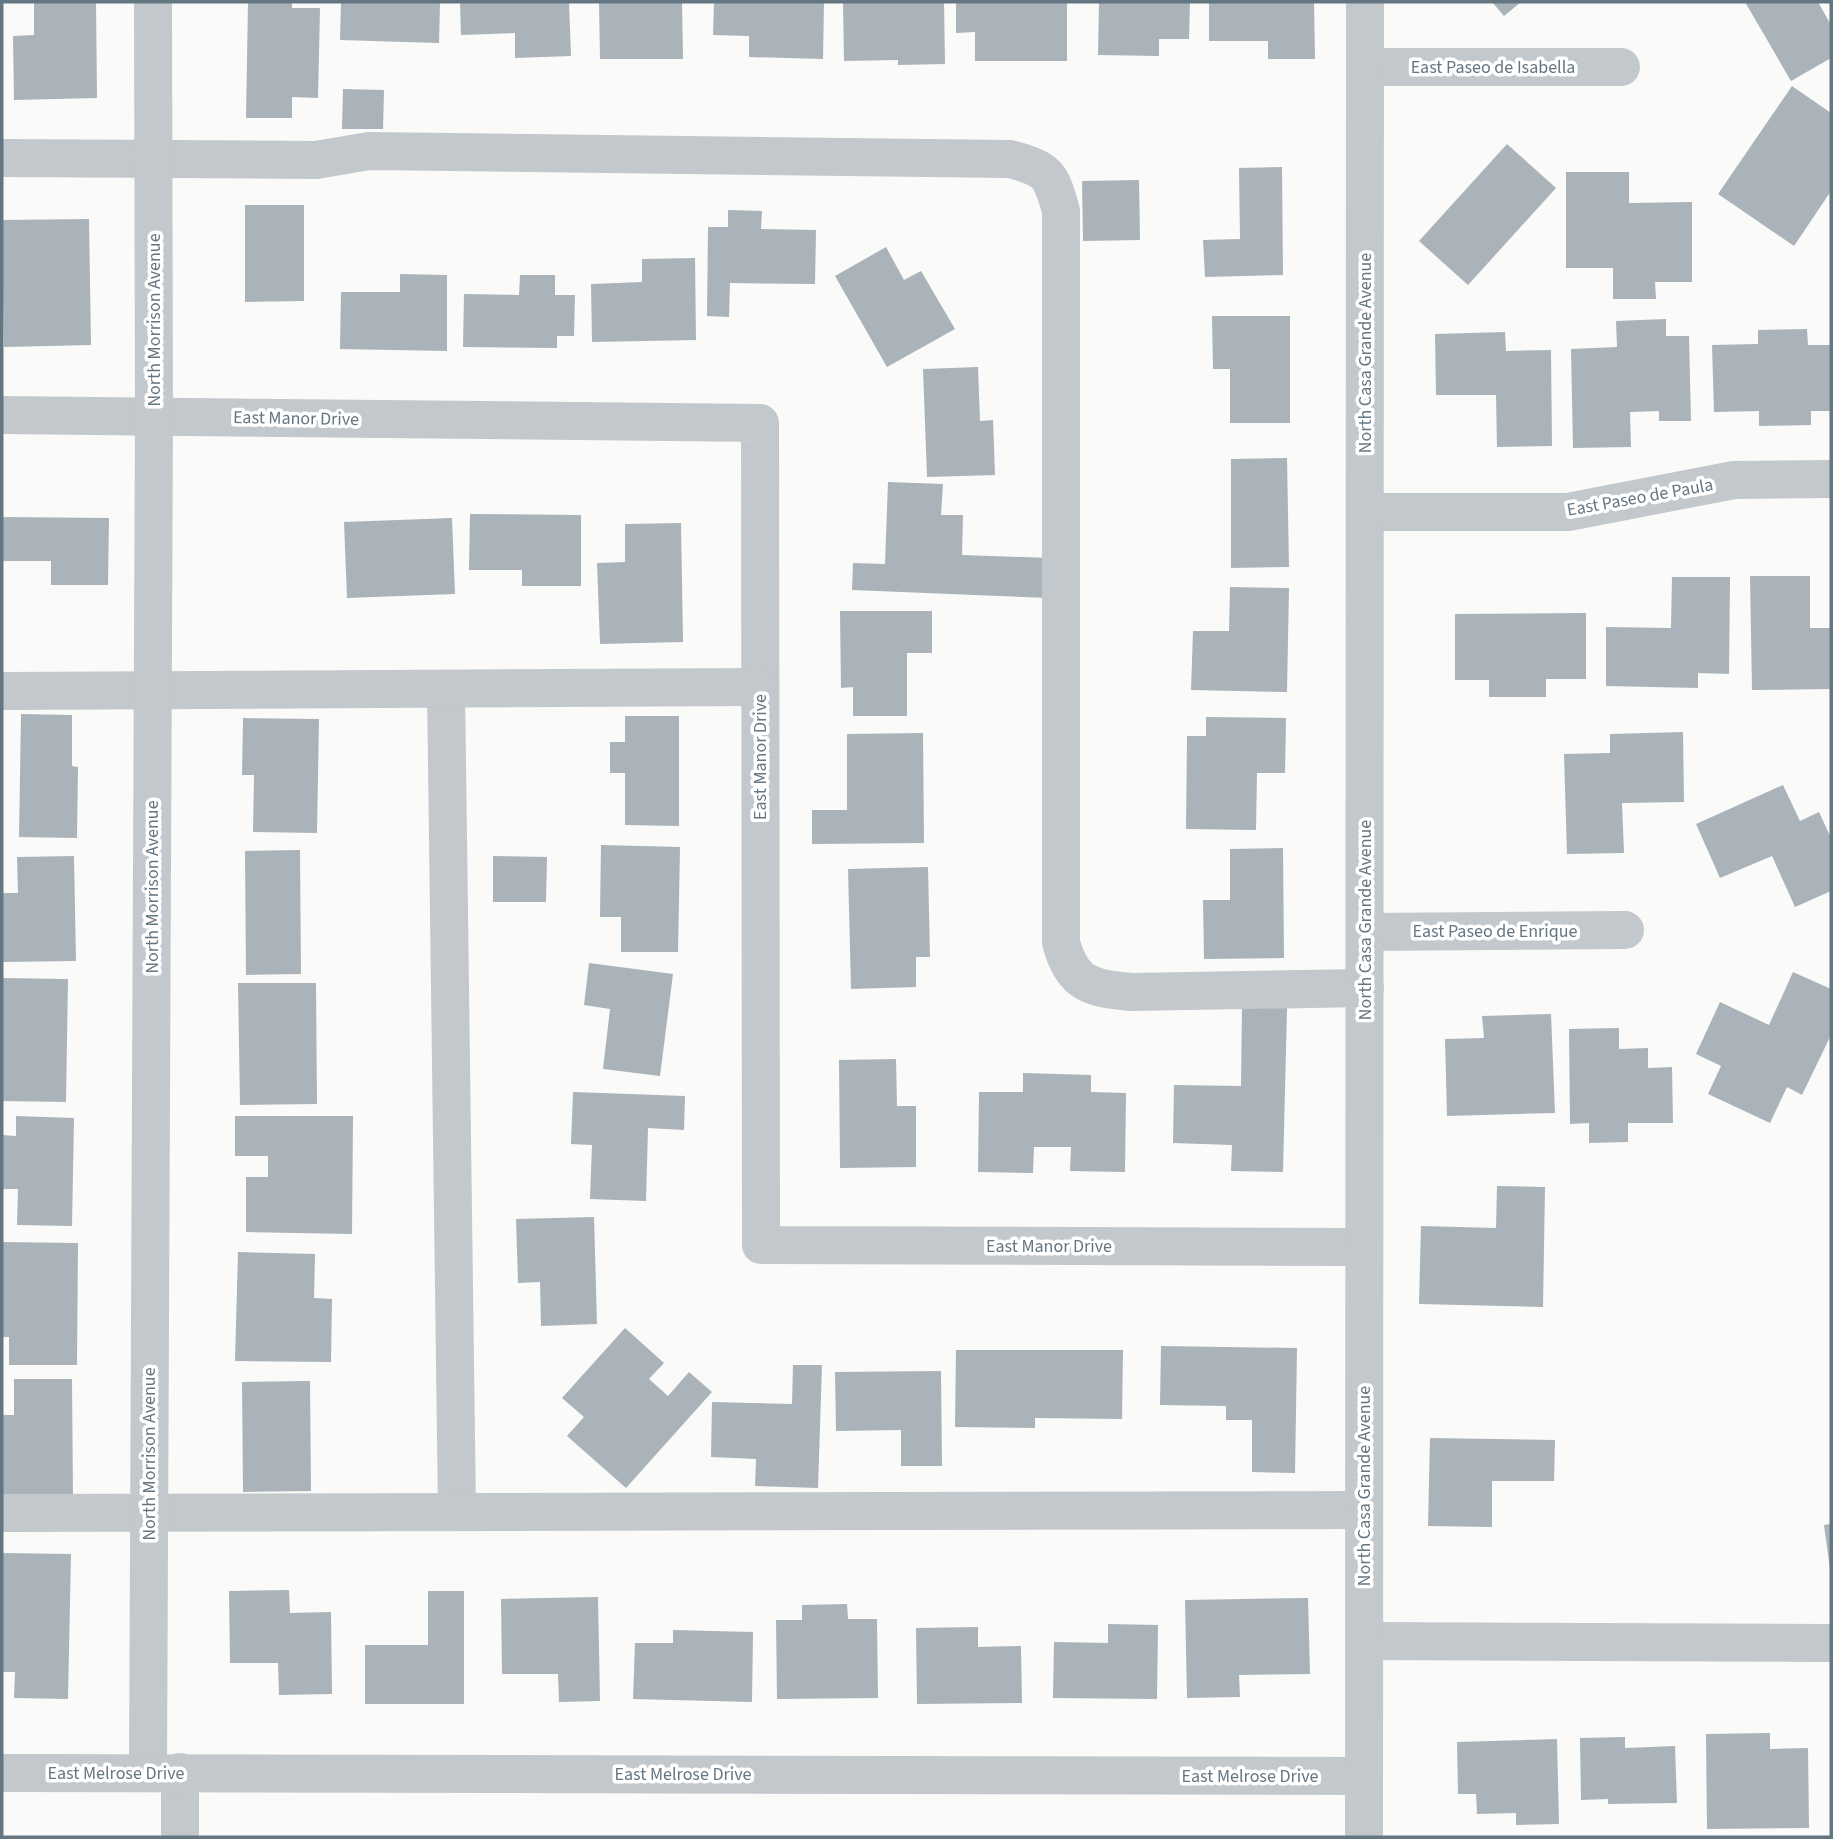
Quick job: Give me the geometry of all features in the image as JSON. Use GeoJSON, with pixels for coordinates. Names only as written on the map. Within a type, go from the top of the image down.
{"type":"FeatureCollection","features":[{"type":"Feature","properties":{"kind":"street","name":"North Morrison Avenue"},"geometry":{"type":"LineString","coordinates":[[153,2],[149,1513],[164,1772],[180,1837]]}},
{"type":"Feature","properties":{"kind":"street","name":"North Casa Grande Avenue"},"geometry":{"type":"LineString","coordinates":[[1364,1837],[1365,2]]}},
{"type":"Feature","properties":{"kind":"street","name":"East Paseo de Isabella"},"geometry":{"type":"LineString","coordinates":[[1365,67],[1621,66]]}},
{"type":"Feature","properties":{"kind":"street"},"geometry":{"type":"LineString","coordinates":[[2,158],[316,160],[369,151],[1010,159],[1036,166],[1054,183],[1061,211],[1061,943],[1067,963],[1080,979],[1104,989],[1131,992],[1365,988]]}},
{"type":"Feature","properties":{"kind":"street","name":"East Manor Drive"},"geometry":{"type":"LineString","coordinates":[[2,415],[760,423],[761,1245],[1364,1247]]}},
{"type":"Feature","properties":{"kind":"street","name":"East Paseo de Paula"},"geometry":{"type":"LineString","coordinates":[[1365,512],[1568,512],[1734,480],[1831,479]]}},
{"type":"Feature","properties":{"kind":"street"},"geometry":{"type":"LineString","coordinates":[[2,691],[760,687]]}},
{"type":"Feature","properties":{"kind":"street"},"geometry":{"type":"LineString","coordinates":[[446,689],[457,1512]]}},
{"type":"Feature","properties":{"kind":"street","name":"East Paseo de Enrique"},"geometry":{"type":"LineString","coordinates":[[1365,932],[1625,930]]}},
{"type":"Feature","properties":{"kind":"street"},"geometry":{"type":"LineString","coordinates":[[2,1513],[1364,1510]]}},
{"type":"Feature","properties":{"kind":"street"},"geometry":{"type":"LineString","coordinates":[[1364,1641],[1831,1643]]}},
{"type":"Feature","properties":{"kind":"street","name":"East Melrose Drive"},"geometry":{"type":"LineString","coordinates":[[2,1773],[1364,1776]]}},
{"type":"Feature","properties":{"kind":"building"},"geometry":{"type":"Polygon","coordinates":[[[34,2],[96,2],[97,98],[14,100],[13,36],[34,35],[34,2]]]}},
{"type":"Feature","properties":{"kind":"building"},"geometry":{"type":"Polygon","coordinates":[[[248,2],[292,2],[292,8],[320,8],[318,98],[292,97],[292,118],[246,118],[248,2]]]}},
{"type":"Feature","properties":{"kind":"building"},"geometry":{"type":"Polygon","coordinates":[[[341,2],[440,2],[439,43],[340,40],[341,2]]]}},
{"type":"Feature","properties":{"kind":"building"},"geometry":{"type":"Polygon","coordinates":[[[460,2],[569,2],[571,56],[515,58],[515,33],[461,35],[460,2]]]}},
{"type":"Feature","properties":{"kind":"building"},"geometry":{"type":"Polygon","coordinates":[[[599,2],[682,2],[683,59],[600,59],[599,2]]]}},
{"type":"Feature","properties":{"kind":"building"},"geometry":{"type":"Polygon","coordinates":[[[714,2],[824,2],[823,59],[749,57],[749,36],[713,35],[714,2]]]}},
{"type":"Feature","properties":{"kind":"building"},"geometry":{"type":"Polygon","coordinates":[[[843,2],[944,2],[945,64],[898,65],[898,60],[844,61],[843,2]]]}},
{"type":"Feature","properties":{"kind":"building"},"geometry":{"type":"Polygon","coordinates":[[[956,2],[1067,2],[1067,61],[975,61],[975,32],[956,33],[956,2]]]}},
{"type":"Feature","properties":{"kind":"building"},"geometry":{"type":"Polygon","coordinates":[[[1099,2],[1190,2],[1189,39],[1159,39],[1159,56],[1098,55],[1099,2]]]}},
{"type":"Feature","properties":{"kind":"building"},"geometry":{"type":"Polygon","coordinates":[[[1209,2],[1314,2],[1315,59],[1268,59],[1268,41],[1209,41],[1209,2]]]}},
{"type":"Feature","properties":{"kind":"building"},"geometry":{"type":"Polygon","coordinates":[[[1492,2],[1521,2],[1504,16],[1492,2]]]}},
{"type":"Feature","properties":{"kind":"building"},"geometry":{"type":"Polygon","coordinates":[[[1745,2],[1818,2],[1831,25],[1831,58],[1791,81],[1745,2]]]}},
{"type":"Feature","properties":{"kind":"building"},"geometry":{"type":"Polygon","coordinates":[[[1792,86],[1831,113],[1831,191],[1794,246],[1718,194],[1792,86]]]}},
{"type":"Feature","properties":{"kind":"building"},"geometry":{"type":"Polygon","coordinates":[[[343,89],[384,90],[383,129],[342,129],[343,89]]]}},
{"type":"Feature","properties":{"kind":"building"},"geometry":{"type":"Polygon","coordinates":[[[1507,144],[1556,188],[1468,285],[1419,241],[1507,144]]]}},
{"type":"Feature","properties":{"kind":"building"},"geometry":{"type":"Polygon","coordinates":[[[1282,167],[1283,275],[1205,277],[1203,240],[1240,239],[1239,168],[1282,167]]]}},
{"type":"Feature","properties":{"kind":"building"},"geometry":{"type":"Polygon","coordinates":[[[1566,172],[1629,172],[1629,203],[1692,202],[1692,282],[1655,282],[1656,299],[1613,299],[1613,268],[1566,268],[1566,172]]]}},
{"type":"Feature","properties":{"kind":"building"},"geometry":{"type":"Polygon","coordinates":[[[1139,180],[1140,240],[1083,241],[1082,181],[1139,180]]]}},
{"type":"Feature","properties":{"kind":"building"},"geometry":{"type":"Polygon","coordinates":[[[245,205],[304,205],[304,301],[245,302],[245,205]]]}},
{"type":"Feature","properties":{"kind":"building"},"geometry":{"type":"Polygon","coordinates":[[[728,210],[762,211],[761,229],[816,230],[815,284],[730,283],[729,317],[707,316],[708,227],[728,227],[728,210]]]}},
{"type":"Feature","properties":{"kind":"building"},"geometry":{"type":"Polygon","coordinates":[[[89,219],[91,345],[4,347],[2,220],[89,219]]]}},
{"type":"Feature","properties":{"kind":"building"},"geometry":{"type":"Polygon","coordinates":[[[886,247],[904,280],[921,271],[955,329],[887,367],[835,276],[886,247]]]}},
{"type":"Feature","properties":{"kind":"building"},"geometry":{"type":"Polygon","coordinates":[[[695,258],[696,340],[592,342],[591,284],[642,282],[642,259],[695,258]]]}},
{"type":"Feature","properties":{"kind":"building"},"geometry":{"type":"Polygon","coordinates":[[[400,274],[447,275],[447,351],[340,349],[341,292],[400,292],[400,274]]]}},
{"type":"Feature","properties":{"kind":"building"},"geometry":{"type":"Polygon","coordinates":[[[520,275],[555,275],[555,295],[575,295],[574,336],[557,336],[557,348],[463,347],[464,294],[519,295],[520,275]]]}},
{"type":"Feature","properties":{"kind":"building"},"geometry":{"type":"Polygon","coordinates":[[[1212,316],[1290,316],[1290,423],[1230,423],[1230,369],[1213,369],[1212,316]]]}},
{"type":"Feature","properties":{"kind":"building"},"geometry":{"type":"Polygon","coordinates":[[[1666,319],[1666,336],[1689,336],[1691,421],[1659,421],[1659,411],[1630,412],[1631,447],[1573,448],[1571,349],[1617,347],[1616,321],[1666,319]]]}},
{"type":"Feature","properties":{"kind":"building"},"geometry":{"type":"Polygon","coordinates":[[[1807,329],[1808,345],[1831,345],[1831,411],[1811,411],[1811,425],[1759,426],[1759,411],[1714,412],[1712,345],[1758,344],[1758,330],[1807,329]]]}},
{"type":"Feature","properties":{"kind":"building"},"geometry":{"type":"Polygon","coordinates":[[[1505,332],[1506,351],[1551,350],[1552,446],[1497,447],[1496,395],[1436,395],[1435,334],[1505,332]]]}},
{"type":"Feature","properties":{"kind":"building"},"geometry":{"type":"Polygon","coordinates":[[[978,367],[980,421],[993,420],[995,475],[927,477],[923,369],[978,367]]]}},
{"type":"Feature","properties":{"kind":"building"},"geometry":{"type":"Polygon","coordinates":[[[1287,458],[1289,567],[1231,568],[1231,459],[1287,458]]]}},
{"type":"Feature","properties":{"kind":"building"},"geometry":{"type":"Polygon","coordinates":[[[888,482],[943,484],[941,515],[963,515],[962,555],[1051,558],[1050,598],[852,590],[853,563],[885,564],[888,482]]]}},
{"type":"Feature","properties":{"kind":"building"},"geometry":{"type":"Polygon","coordinates":[[[470,514],[581,515],[581,586],[522,586],[522,570],[469,570],[470,514]]]}},
{"type":"Feature","properties":{"kind":"building"},"geometry":{"type":"Polygon","coordinates":[[[2,517],[109,518],[108,585],[51,585],[51,561],[2,561],[2,517]]]}},
{"type":"Feature","properties":{"kind":"building"},"geometry":{"type":"Polygon","coordinates":[[[452,518],[455,594],[347,598],[344,522],[452,518]]]}},
{"type":"Feature","properties":{"kind":"building"},"geometry":{"type":"Polygon","coordinates":[[[681,523],[683,642],[600,644],[597,563],[625,562],[625,524],[681,523]]]}},
{"type":"Feature","properties":{"kind":"building"},"geometry":{"type":"Polygon","coordinates":[[[1750,576],[1810,576],[1810,628],[1831,628],[1831,689],[1752,690],[1750,576]]]}},
{"type":"Feature","properties":{"kind":"building"},"geometry":{"type":"Polygon","coordinates":[[[1672,577],[1730,577],[1729,674],[1698,673],[1698,688],[1606,686],[1606,627],[1671,628],[1672,577]]]}},
{"type":"Feature","properties":{"kind":"building"},"geometry":{"type":"Polygon","coordinates":[[[1230,587],[1289,588],[1287,692],[1191,690],[1193,631],[1229,631],[1230,587]]]}},
{"type":"Feature","properties":{"kind":"building"},"geometry":{"type":"Polygon","coordinates":[[[840,611],[932,611],[932,653],[907,653],[907,716],[853,716],[853,687],[841,688],[840,611]]]}},
{"type":"Feature","properties":{"kind":"building"},"geometry":{"type":"Polygon","coordinates":[[[1586,613],[1586,679],[1546,679],[1546,697],[1489,697],[1489,680],[1455,680],[1455,614],[1586,613]]]}},
{"type":"Feature","properties":{"kind":"building"},"geometry":{"type":"Polygon","coordinates":[[[21,714],[72,715],[72,766],[78,767],[77,838],[19,837],[21,714]]]}},
{"type":"Feature","properties":{"kind":"building"},"geometry":{"type":"Polygon","coordinates":[[[625,716],[679,716],[679,826],[625,825],[625,773],[610,773],[610,742],[625,742],[625,716]]]}},
{"type":"Feature","properties":{"kind":"building"},"geometry":{"type":"Polygon","coordinates":[[[1206,717],[1286,718],[1285,773],[1257,773],[1256,830],[1186,829],[1187,736],[1206,736],[1206,717]]]}},
{"type":"Feature","properties":{"kind":"building"},"geometry":{"type":"Polygon","coordinates":[[[243,718],[319,719],[317,833],[253,832],[254,775],[242,775],[243,718]]]}},
{"type":"Feature","properties":{"kind":"building"},"geometry":{"type":"Polygon","coordinates":[[[1683,732],[1684,802],[1622,803],[1624,853],[1567,854],[1564,754],[1610,753],[1610,734],[1683,732]]]}},
{"type":"Feature","properties":{"kind":"building"},"geometry":{"type":"Polygon","coordinates":[[[923,733],[924,843],[812,844],[812,810],[847,810],[847,734],[923,733]]]}},
{"type":"Feature","properties":{"kind":"building"},"geometry":{"type":"Polygon","coordinates":[[[1783,785],[1800,821],[1819,812],[1831,838],[1831,891],[1795,907],[1772,856],[1720,878],[1696,824],[1783,785]]]}},
{"type":"Feature","properties":{"kind":"building"},"geometry":{"type":"Polygon","coordinates":[[[601,845],[680,847],[678,952],[621,952],[621,917],[600,917],[601,845]]]}},
{"type":"Feature","properties":{"kind":"building"},"geometry":{"type":"Polygon","coordinates":[[[1283,848],[1284,958],[1204,959],[1203,900],[1230,900],[1230,849],[1283,848]]]}},
{"type":"Feature","properties":{"kind":"building"},"geometry":{"type":"Polygon","coordinates":[[[300,850],[301,974],[246,975],[245,851],[300,850]]]}},
{"type":"Feature","properties":{"kind":"building"},"geometry":{"type":"Polygon","coordinates":[[[74,856],[76,961],[2,962],[2,893],[18,893],[17,857],[74,856]]]}},
{"type":"Feature","properties":{"kind":"building"},"geometry":{"type":"Polygon","coordinates":[[[493,856],[547,857],[546,902],[493,902],[493,856]]]}},
{"type":"Feature","properties":{"kind":"building"},"geometry":{"type":"Polygon","coordinates":[[[928,867],[930,957],[916,957],[916,987],[851,989],[848,869],[928,867]]]}},
{"type":"Feature","properties":{"kind":"building"},"geometry":{"type":"Polygon","coordinates":[[[589,963],[673,974],[660,1076],[603,1069],[610,1009],[584,1005],[589,963]]]}},
{"type":"Feature","properties":{"kind":"building"},"geometry":{"type":"Polygon","coordinates":[[[1793,972],[1831,989],[1831,1035],[1802,1095],[1787,1087],[1770,1123],[1708,1094],[1721,1066],[1696,1054],[1720,1002],[1769,1025],[1793,972]]]}},
{"type":"Feature","properties":{"kind":"building"},"geometry":{"type":"Polygon","coordinates":[[[2,978],[68,979],[66,1102],[2,1101],[2,978]]]}},
{"type":"Feature","properties":{"kind":"building"},"geometry":{"type":"Polygon","coordinates":[[[238,983],[316,983],[317,1104],[240,1105],[238,983]]]}},
{"type":"Feature","properties":{"kind":"building"},"geometry":{"type":"Polygon","coordinates":[[[1242,1007],[1287,1008],[1283,1172],[1231,1171],[1232,1145],[1173,1143],[1174,1085],[1241,1086],[1242,1007]]]}},
{"type":"Feature","properties":{"kind":"building"},"geometry":{"type":"Polygon","coordinates":[[[1551,1014],[1555,1113],[1447,1116],[1445,1039],[1484,1038],[1482,1016],[1551,1014]]]}},
{"type":"Feature","properties":{"kind":"building"},"geometry":{"type":"Polygon","coordinates":[[[1619,1028],[1619,1049],[1648,1048],[1648,1068],[1672,1067],[1673,1123],[1628,1123],[1628,1142],[1589,1143],[1589,1123],[1570,1124],[1569,1029],[1619,1028]]]}},
{"type":"Feature","properties":{"kind":"building"},"geometry":{"type":"Polygon","coordinates":[[[896,1059],[897,1106],[916,1106],[916,1167],[840,1168],[839,1060],[896,1059]]]}},
{"type":"Feature","properties":{"kind":"building"},"geometry":{"type":"Polygon","coordinates":[[[1023,1073],[1091,1075],[1091,1092],[1126,1093],[1125,1172],[1070,1171],[1071,1147],[1034,1147],[1033,1173],[978,1172],[979,1092],[1023,1092],[1023,1073]]]}},
{"type":"Feature","properties":{"kind":"building"},"geometry":{"type":"Polygon","coordinates":[[[573,1092],[685,1096],[684,1130],[648,1128],[646,1201],[590,1199],[592,1145],[571,1144],[573,1092]]]}},
{"type":"Feature","properties":{"kind":"building"},"geometry":{"type":"Polygon","coordinates":[[[16,1116],[74,1118],[72,1226],[17,1225],[18,1189],[2,1189],[2,1135],[16,1136],[16,1116]]]}},
{"type":"Feature","properties":{"kind":"building"},"geometry":{"type":"Polygon","coordinates":[[[235,1116],[353,1116],[352,1234],[246,1232],[246,1177],[268,1177],[268,1156],[235,1156],[235,1116]]]}},
{"type":"Feature","properties":{"kind":"building"},"geometry":{"type":"Polygon","coordinates":[[[1497,1186],[1545,1187],[1543,1307],[1419,1304],[1421,1226],[1496,1228],[1497,1186]]]}},
{"type":"Feature","properties":{"kind":"building"},"geometry":{"type":"Polygon","coordinates":[[[594,1217],[597,1324],[541,1326],[540,1282],[518,1283],[516,1219],[594,1217]]]}},
{"type":"Feature","properties":{"kind":"building"},"geometry":{"type":"Polygon","coordinates":[[[2,1242],[78,1243],[77,1365],[9,1365],[9,1337],[2,1337],[2,1242]]]}},
{"type":"Feature","properties":{"kind":"building"},"geometry":{"type":"Polygon","coordinates":[[[238,1252],[315,1254],[314,1298],[332,1299],[331,1362],[235,1361],[238,1252]]]}},
{"type":"Feature","properties":{"kind":"building"},"geometry":{"type":"Polygon","coordinates":[[[625,1328],[664,1363],[649,1379],[668,1396],[689,1372],[712,1392],[626,1488],[567,1436],[584,1417],[562,1398],[625,1328]]]}},
{"type":"Feature","properties":{"kind":"building"},"geometry":{"type":"Polygon","coordinates":[[[1161,1346],[1297,1348],[1295,1473],[1252,1472],[1252,1420],[1226,1420],[1226,1406],[1160,1405],[1161,1346]]]}},
{"type":"Feature","properties":{"kind":"building"},"geometry":{"type":"Polygon","coordinates":[[[956,1350],[1123,1350],[1122,1419],[1035,1418],[1035,1428],[955,1427],[956,1350]]]}},
{"type":"Feature","properties":{"kind":"building"},"geometry":{"type":"Polygon","coordinates":[[[793,1365],[822,1365],[818,1488],[755,1486],[756,1459],[711,1457],[712,1402],[792,1404],[793,1365]]]}},
{"type":"Feature","properties":{"kind":"building"},"geometry":{"type":"Polygon","coordinates":[[[941,1371],[942,1466],[901,1466],[901,1430],[836,1431],[835,1372],[941,1371]]]}},
{"type":"Feature","properties":{"kind":"building"},"geometry":{"type":"Polygon","coordinates":[[[14,1379],[72,1379],[73,1499],[2,1499],[2,1415],[14,1415],[14,1379]]]}},
{"type":"Feature","properties":{"kind":"building"},"geometry":{"type":"Polygon","coordinates":[[[310,1381],[311,1491],[243,1492],[242,1382],[310,1381]]]}},
{"type":"Feature","properties":{"kind":"building"},"geometry":{"type":"Polygon","coordinates":[[[1430,1438],[1555,1440],[1554,1481],[1492,1481],[1492,1527],[1428,1526],[1430,1438]]]}},
{"type":"Feature","properties":{"kind":"building"},"geometry":{"type":"Polygon","coordinates":[[[1831,1524],[1831,1569],[1830,1569],[1824,1525],[1831,1524]]]}},
{"type":"Feature","properties":{"kind":"building"},"geometry":{"type":"Polygon","coordinates":[[[2,1553],[71,1554],[68,1699],[14,1698],[15,1672],[2,1672],[2,1553]]]}},
{"type":"Feature","properties":{"kind":"building"},"geometry":{"type":"Polygon","coordinates":[[[289,1590],[290,1613],[331,1612],[332,1694],[279,1695],[278,1663],[230,1663],[229,1591],[289,1590]]]}},
{"type":"Feature","properties":{"kind":"building"},"geometry":{"type":"Polygon","coordinates":[[[428,1591],[464,1591],[464,1704],[365,1704],[365,1645],[428,1645],[428,1591]]]}},
{"type":"Feature","properties":{"kind":"building"},"geometry":{"type":"Polygon","coordinates":[[[598,1597],[600,1701],[559,1702],[558,1674],[502,1674],[501,1599],[598,1597]]]}},
{"type":"Feature","properties":{"kind":"building"},"geometry":{"type":"Polygon","coordinates":[[[1308,1598],[1310,1674],[1239,1675],[1240,1697],[1187,1698],[1185,1600],[1308,1598]]]}},
{"type":"Feature","properties":{"kind":"building"},"geometry":{"type":"Polygon","coordinates":[[[847,1604],[848,1619],[877,1619],[878,1698],[777,1699],[776,1620],[802,1620],[802,1605],[847,1604]]]}},
{"type":"Feature","properties":{"kind":"building"},"geometry":{"type":"Polygon","coordinates":[[[1108,1624],[1158,1625],[1157,1699],[1053,1698],[1054,1642],[1108,1643],[1108,1624]]]}},
{"type":"Feature","properties":{"kind":"building"},"geometry":{"type":"Polygon","coordinates":[[[978,1627],[978,1647],[1021,1646],[1022,1703],[917,1704],[916,1628],[978,1627]]]}},
{"type":"Feature","properties":{"kind":"building"},"geometry":{"type":"Polygon","coordinates":[[[673,1630],[753,1632],[752,1702],[633,1699],[635,1643],[673,1643],[673,1630]]]}},
{"type":"Feature","properties":{"kind":"building"},"geometry":{"type":"Polygon","coordinates":[[[1770,1733],[1770,1749],[1808,1748],[1809,1828],[1707,1829],[1706,1734],[1770,1733]]]}},
{"type":"Feature","properties":{"kind":"building"},"geometry":{"type":"Polygon","coordinates":[[[1625,1737],[1625,1748],[1675,1746],[1677,1803],[1608,1804],[1608,1799],[1581,1800],[1580,1738],[1625,1737]]]}},
{"type":"Feature","properties":{"kind":"building"},"geometry":{"type":"Polygon","coordinates":[[[1557,1739],[1559,1824],[1516,1825],[1516,1813],[1477,1814],[1476,1794],[1458,1794],[1457,1742],[1557,1739]]]}}]}
